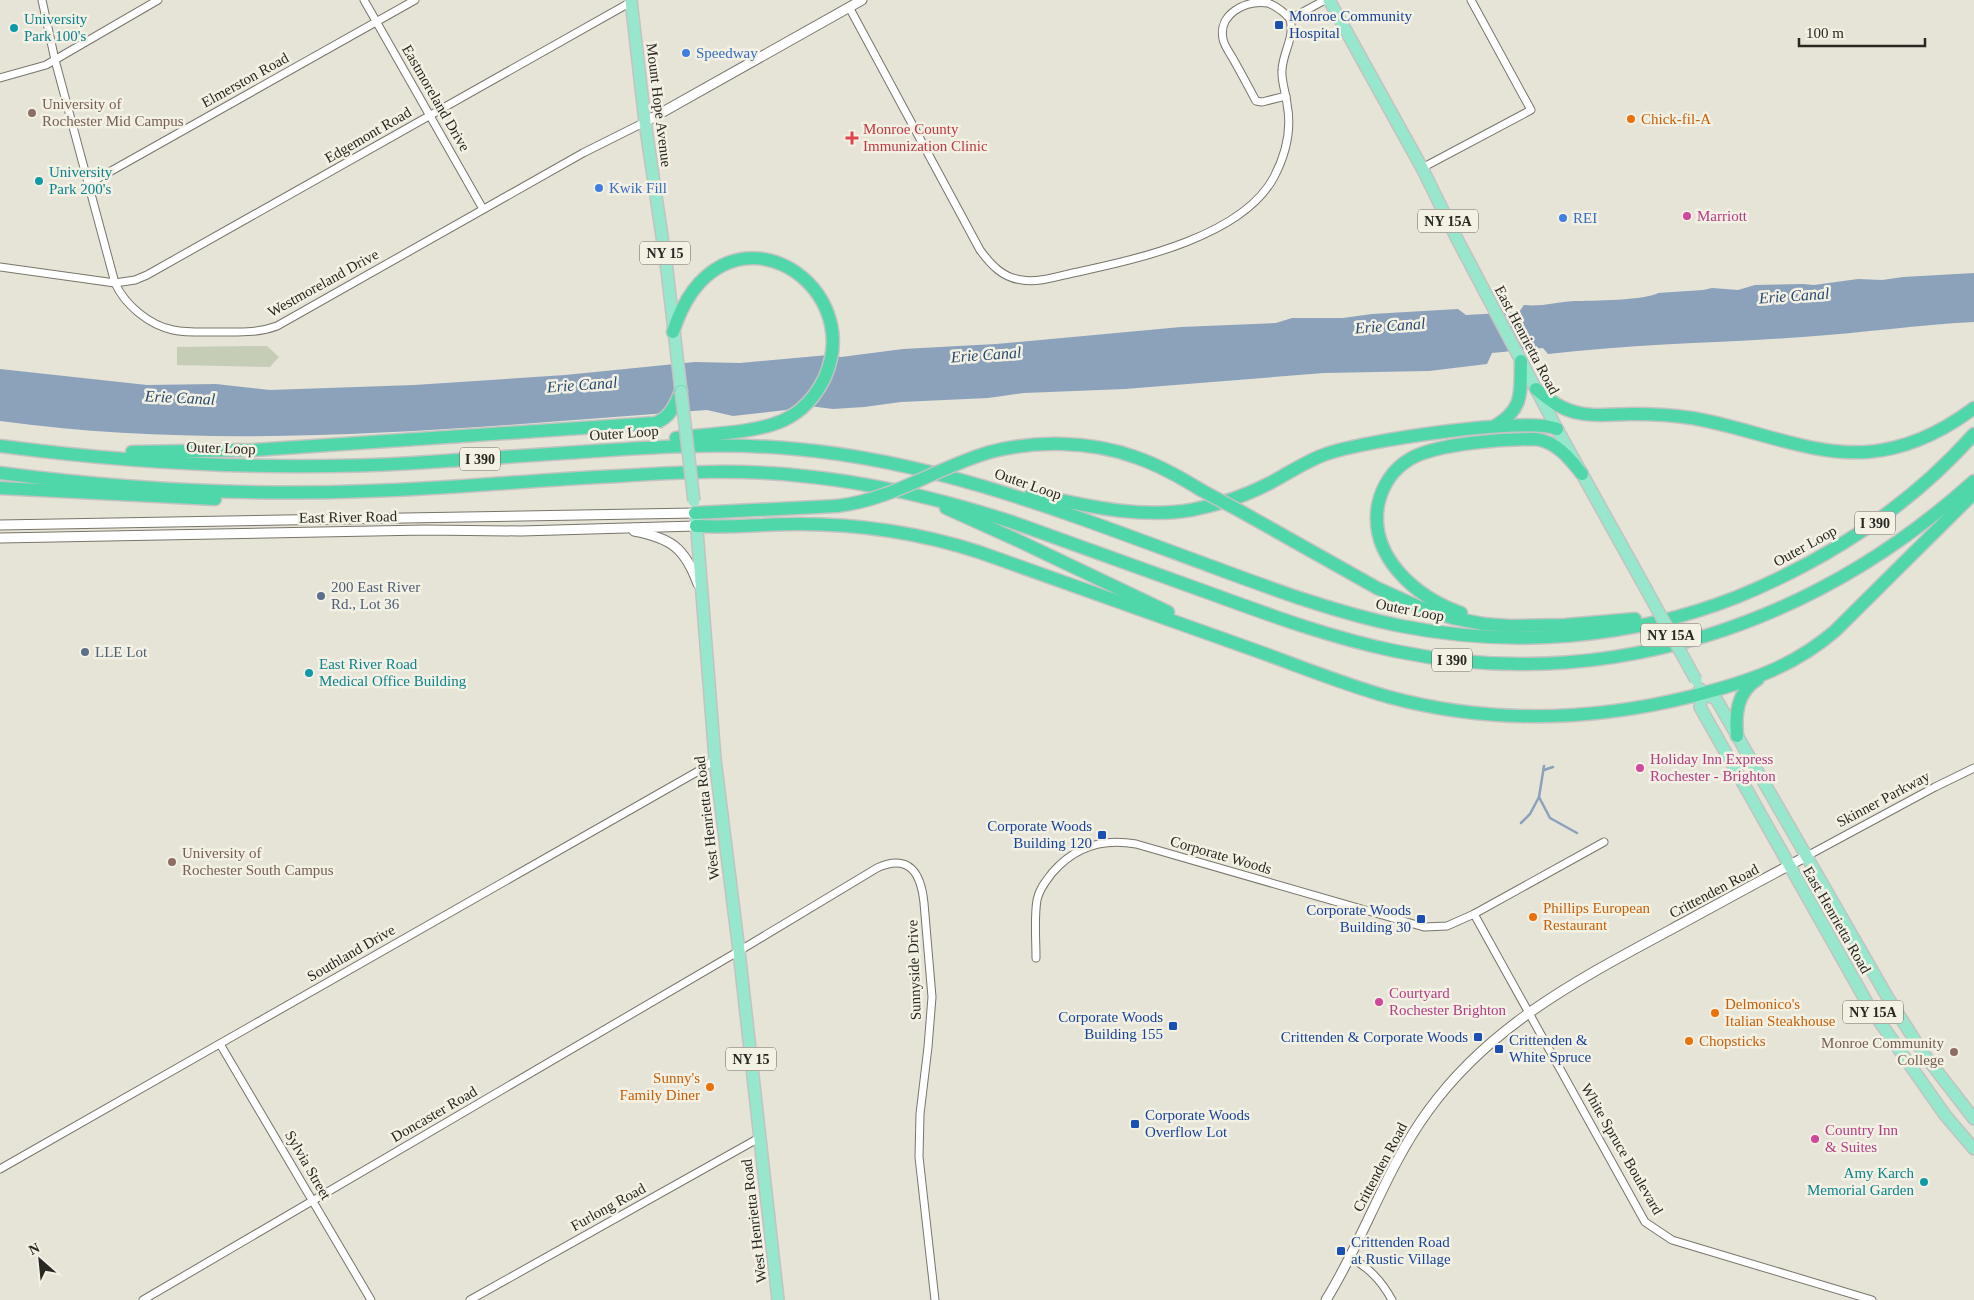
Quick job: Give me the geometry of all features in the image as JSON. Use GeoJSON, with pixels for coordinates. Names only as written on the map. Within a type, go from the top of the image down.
{"type":"FeatureCollection","features":[{"type":"Feature","properties":{"kind":"highway"},"geometry":{"type":"LineString","coordinates":[[542,454],[764,427],[798,412],[810,401],[820,386],[829,366],[832,348],[832,336],[827,312],[816,290],[798,273],[768,260],[745,258],[723,265],[701,281],[684,306],[673,332]]}},
{"type":"Feature","properties":{"kind":"highway"},"geometry":{"type":"LineString","coordinates":[[1493,428],[1507,419],[1516,408],[1520,391],[1521,361]]}},
{"type":"Feature","properties":{"kind":"highway"},"geometry":{"type":"LineString","coordinates":[[1536,389],[1556,404],[1577,413],[1601,415],[1647,414],[1693,418],[1812,447],[1851,452],[1890,449],[1919,440],[1941,430],[1974,408]]}},
{"type":"Feature","properties":{"kind":"highway"},"geometry":{"type":"LineString","coordinates":[[62,454],[254,450],[655,423],[662,420],[671,411],[680,391]]}},
{"type":"Feature","properties":{"kind":"highway"},"geometry":{"type":"LineString","coordinates":[[957,478],[1090,506],[1135,512],[1168,512],[1200,508],[1238,497],[1270,483],[1308,462],[1346,448],[1390,439],[1493,428],[1542,425],[1557,429]]}},
{"type":"Feature","properties":{"kind":"highway","name":"Outer Loop"},"geometry":{"type":"LineString","coordinates":[[0,446],[62,454],[186,463],[286,466],[387,464],[696,445],[774,447],[866,458],[912,466],[1017,496],[1316,604],[1382,622],[1443,633],[1482,637],[1536,638],[1612,631],[1687,614],[1759,588],[1814,561],[1880,519],[1928,480],[1974,434]]}},
{"type":"Feature","properties":{"kind":"highway"},"geometry":{"type":"LineString","coordinates":[[1535,625],[1484,619],[1469,615],[1437,602],[1415,588],[1390,562],[1380,539],[1377,516],[1381,493],[1393,474],[1410,459],[1433,450],[1465,444],[1526,439],[1541,440],[1560,449],[1582,474]]}},
{"type":"Feature","properties":{"kind":"highway"},"geometry":{"type":"LineString","coordinates":[[695,514],[837,506],[863,502],[884,495],[962,461],[990,452],[1036,445],[1061,445],[1100,448],[1129,455],[1153,464],[1371,585],[1419,608],[1453,618],[1484,624],[1594,624],[1654,616],[1700,606],[1759,588]]}},
{"type":"Feature","properties":{"kind":"highway","name":"I 390"},"geometry":{"type":"LineString","coordinates":[[0,473],[89,483],[244,492],[337,492],[710,471],[803,476],[909,492],[954,504],[1012,522],[1275,617],[1349,640],[1395,651],[1442,659],[1488,663],[1536,664],[1598,659],[1653,650],[1713,634],[1764,616],[1821,589],[1869,561],[1927,520],[1974,481]]}},
{"type":"Feature","properties":{"kind":"highway"},"geometry":{"type":"LineString","coordinates":[[0,488],[205,499],[275,497],[337,492]]}},
{"type":"Feature","properties":{"kind":"highway"},"geometry":{"type":"LineString","coordinates":[[909,492],[1017,540],[1156,607],[1245,646]]}},
{"type":"Feature","properties":{"kind":"highway"},"geometry":{"type":"LineString","coordinates":[[1737,736],[1737,711],[1742,696],[1752,684],[1810,651],[1835,630],[1974,494]]}},
{"type":"Feature","properties":{"kind":"highway"},"geometry":{"type":"LineString","coordinates":[[695,514],[844,525],[920,535],[979,552],[1345,683],[1390,697],[1435,707],[1482,713],[1544,716],[1588,714],[1634,709],[1703,693],[1776,670]]}},
{"type":"Feature","properties":{"kind":"main road","name":"East Henrietta Road"},"geometry":{"type":"LineString","coordinates":[[1327,0],[1422,168],[1475,274],[1557,429],[1703,693],[1716,699],[1888,998],[1923,1053],[1974,1119]]}},
{"type":"Feature","properties":{"kind":"main road","name":"Mount Hope Avenue"},"geometry":{"type":"LineString","coordinates":[[631,1],[645,122],[667,266],[673,332]]}},
{"type":"Feature","properties":{"kind":"main road","name":"West Henrietta Road"},"geometry":{"type":"LineString","coordinates":[[673,332],[695,514],[715,758],[739,951],[778,1300]]}},
{"type":"Feature","properties":{"kind":"main road","name":"East Henrietta Road"},"geometry":{"type":"LineString","coordinates":[[1703,693],[1700,707],[1788,866],[1870,1008],[1945,1115],[1974,1149]]}},
{"type":"Feature","properties":{"kind":"street"},"geometry":{"type":"LineString","coordinates":[[0,267],[115,283],[54,60],[42,0]]}},
{"type":"Feature","properties":{"kind":"street"},"geometry":{"type":"LineString","coordinates":[[0,78],[46,65],[158,0]]}},
{"type":"Feature","properties":{"kind":"street","name":"Eastmoreland Drive"},"geometry":{"type":"LineString","coordinates":[[364,0],[483,210]]}},
{"type":"Feature","properties":{"kind":"street","name":"Elmerston Road"},"geometry":{"type":"LineString","coordinates":[[88,184],[415,0]]}},
{"type":"Feature","properties":{"kind":"street"},"geometry":{"type":"LineString","coordinates":[[645,122],[862,0]]}},
{"type":"Feature","properties":{"kind":"street"},"geometry":{"type":"LineString","coordinates":[[1290,19],[1327,0]]}},
{"type":"Feature","properties":{"kind":"street"},"geometry":{"type":"LineString","coordinates":[[1422,168],[1531,110],[1471,0]]}},
{"type":"Feature","properties":{"kind":"street","name":"Edgemont Road"},"geometry":{"type":"LineString","coordinates":[[115,283],[135,280],[165,266],[631,1]]}},
{"type":"Feature","properties":{"kind":"street"},"geometry":{"type":"LineString","coordinates":[[849,7],[980,250],[995,269],[1022,280],[1043,279],[1154,254],[1216,228],[1244,212],[1273,178],[1282,160],[1290,123],[1286,96],[1282,71],[1293,29],[1290,19],[1281,9],[1267,3],[1255,1],[1242,3],[1228,16],[1222,28],[1223,41],[1256,101],[1262,102],[1286,96]]}},
{"type":"Feature","properties":{"kind":"street","name":"Westmoreland Drive"},"geometry":{"type":"LineString","coordinates":[[115,283],[119,291],[140,313],[165,328],[182,331],[264,331],[277,326],[583,153],[645,122]]}},
{"type":"Feature","properties":{"kind":"street","name":"East River Road"},"geometry":{"type":"LineString","coordinates":[[0,525],[695,514]]}},
{"type":"Feature","properties":{"kind":"street","name":"East River Road"},"geometry":{"type":"LineString","coordinates":[[0,538],[406,530],[521,531],[611,528],[695,514]]}},
{"type":"Feature","properties":{"kind":"street"},"geometry":{"type":"LineString","coordinates":[[611,528],[650,535],[675,545],[689,561],[701,592]]}},
{"type":"Feature","properties":{"kind":"street","name":"Southland Drive"},"geometry":{"type":"LineString","coordinates":[[0,1169],[693,774],[715,758]]}},
{"type":"Feature","properties":{"kind":"street","name":"Skinner Parkway"},"geometry":{"type":"LineString","coordinates":[[1806,856],[1974,768]]}},
{"type":"Feature","properties":{"kind":"street","name":"Corporate Woods"},"geometry":{"type":"LineString","coordinates":[[1036,958],[1037,899],[1047,879],[1064,861],[1074,854],[1098,843],[1136,844],[1424,928],[1447,926],[1474,914],[1604,842]]}},
{"type":"Feature","properties":{"kind":"street","name":"Crittenden Road"},"geometry":{"type":"LineString","coordinates":[[1326,1300],[1350,1256],[1393,1166],[1428,1110],[1475,1056],[1528,1012],[1593,971],[1806,856]]}},
{"type":"Feature","properties":{"kind":"street","name":"Sunnyside Drive"},"geometry":{"type":"LineString","coordinates":[[739,951],[884,865],[902,864],[913,870],[918,876],[922,888],[932,991],[920,1114],[919,1158],[935,1300]]}},
{"type":"Feature","properties":{"kind":"street"},"geometry":{"type":"LineString","coordinates":[[1474,914],[1528,1012]]}},
{"type":"Feature","properties":{"kind":"street","name":"Doncaster Road"},"geometry":{"type":"LineString","coordinates":[[144,1300],[739,951]]}},
{"type":"Feature","properties":{"kind":"street","name":"White Spruce Boulevard"},"geometry":{"type":"LineString","coordinates":[[1528,1012],[1646,1222],[1672,1240],[1872,1300]]}},
{"type":"Feature","properties":{"kind":"street","name":"Sylvia Street"},"geometry":{"type":"LineString","coordinates":[[220,1044],[371,1300]]}},
{"type":"Feature","properties":{"kind":"street","name":"Furlong Road"},"geometry":{"type":"LineString","coordinates":[[470,1300],[759,1138]]}},
{"type":"Feature","properties":{"kind":"street"},"geometry":{"type":"LineString","coordinates":[[1350,1256],[1365,1265],[1375,1275],[1392,1300]]}},
{"type":"Feature","properties":{"kind":"green space"},"geometry":{"type":"Polygon","coordinates":[[[267,346],[279,357],[270,367],[177,365],[177,347],[267,346]]]}},
{"type":"Feature","properties":{"kind":"water","name":"Erie Canal"},"geometry":{"type":"Polygon","coordinates":[[[1974,273],[1974,322],[1803,337],[1644,346],[1548,354],[1543,348],[1492,353],[1487,364],[1429,371],[1324,373],[1125,389],[1024,393],[988,398],[901,402],[833,409],[801,405],[786,410],[733,416],[707,410],[354,434],[177,435],[88,430],[0,421],[0,369],[147,385],[216,384],[270,390],[414,385],[565,375],[695,362],[740,363],[828,355],[841,357],[903,349],[996,344],[1181,327],[1276,323],[1292,318],[1343,318],[1372,314],[1458,309],[1466,315],[1519,312],[1524,305],[1631,299],[1658,293],[1712,288],[1738,290],[1755,285],[1814,285],[1858,279],[1882,280],[1974,273]]]}},
{"type":"Feature","properties":{"kind":"waterway"},"geometry":{"type":"LineString","coordinates":[[1544,766],[1539,797],[1550,818],[1577,833]]}},
{"type":"Feature","properties":{"kind":"waterway"},"geometry":{"type":"LineString","coordinates":[[1544,770],[1553,767]]}},
{"type":"Feature","properties":{"kind":"waterway"},"geometry":{"type":"LineString","coordinates":[[1521,823],[1530,814],[1539,797]]}},
{"type":"Feature","properties":{"kind":"place","name":"Monroe Community Hospital"},"geometry":{"type":"Point","coordinates":[1279,25]}},
{"type":"Feature","properties":{"kind":"place","name":"University Park 100's"},"geometry":{"type":"Point","coordinates":[14,28]}},
{"type":"Feature","properties":{"kind":"place","name":"Speedway"},"geometry":{"type":"Point","coordinates":[686,53]}},
{"type":"Feature","properties":{"kind":"place","name":"University of Rochester Mid Campus"},"geometry":{"type":"Point","coordinates":[32,113]}},
{"type":"Feature","properties":{"kind":"place","name":"Chick-fil-A"},"geometry":{"type":"Point","coordinates":[1631,119]}},
{"type":"Feature","properties":{"kind":"place","name":"Monroe County Immunization Clinic"},"geometry":{"type":"Point","coordinates":[852,138]}},
{"type":"Feature","properties":{"kind":"place","name":"University Park 200's"},"geometry":{"type":"Point","coordinates":[39,181]}},
{"type":"Feature","properties":{"kind":"place","name":"Kwik Fill"},"geometry":{"type":"Point","coordinates":[599,188]}},
{"type":"Feature","properties":{"kind":"place","name":"Marriott"},"geometry":{"type":"Point","coordinates":[1687,216]}},
{"type":"Feature","properties":{"kind":"place","name":"REI"},"geometry":{"type":"Point","coordinates":[1563,218]}},
{"type":"Feature","properties":{"kind":"place","name":"200 East River Rd., Lot 36"},"geometry":{"type":"Point","coordinates":[321,596]}},
{"type":"Feature","properties":{"kind":"place","name":"LLE Lot"},"geometry":{"type":"Point","coordinates":[85,652]}},
{"type":"Feature","properties":{"kind":"place","name":"East River Road Medical Office Building"},"geometry":{"type":"Point","coordinates":[309,673]}},
{"type":"Feature","properties":{"kind":"place","name":"Holiday Inn Express Rochester - Brighton"},"geometry":{"type":"Point","coordinates":[1640,768]}},
{"type":"Feature","properties":{"kind":"place","name":"Corporate Woods Building 120"},"geometry":{"type":"Point","coordinates":[1102,835]}},
{"type":"Feature","properties":{"kind":"place","name":"University of Rochester South Campus"},"geometry":{"type":"Point","coordinates":[172,862]}},
{"type":"Feature","properties":{"kind":"place","name":"Phillips European Restaurant"},"geometry":{"type":"Point","coordinates":[1533,917]}},
{"type":"Feature","properties":{"kind":"place","name":"Corporate Woods Building 30"},"geometry":{"type":"Point","coordinates":[1421,919]}},
{"type":"Feature","properties":{"kind":"place","name":"Courtyard Rochester Brighton"},"geometry":{"type":"Point","coordinates":[1379,1002]}},
{"type":"Feature","properties":{"kind":"place","name":"Delmonico's Italian Steakhouse"},"geometry":{"type":"Point","coordinates":[1715,1013]}},
{"type":"Feature","properties":{"kind":"place","name":"Corporate Woods Building 155"},"geometry":{"type":"Point","coordinates":[1173,1026]}},
{"type":"Feature","properties":{"kind":"place","name":"Crittenden & Corporate Woods"},"geometry":{"type":"Point","coordinates":[1478,1037]}},
{"type":"Feature","properties":{"kind":"place","name":"Chopsticks"},"geometry":{"type":"Point","coordinates":[1689,1041]}},
{"type":"Feature","properties":{"kind":"place","name":"Crittenden & White Spruce"},"geometry":{"type":"Point","coordinates":[1499,1049]}},
{"type":"Feature","properties":{"kind":"place","name":"Monroe Community College"},"geometry":{"type":"Point","coordinates":[1954,1052]}},
{"type":"Feature","properties":{"kind":"place","name":"Sunny's Family Diner"},"geometry":{"type":"Point","coordinates":[710,1087]}},
{"type":"Feature","properties":{"kind":"place","name":"Corporate Woods Overflow Lot"},"geometry":{"type":"Point","coordinates":[1135,1124]}},
{"type":"Feature","properties":{"kind":"place","name":"Country Inn & Suites"},"geometry":{"type":"Point","coordinates":[1815,1139]}},
{"type":"Feature","properties":{"kind":"place","name":"Amy Karch Memorial Garden"},"geometry":{"type":"Point","coordinates":[1924,1182]}},
{"type":"Feature","properties":{"kind":"place","name":"Crittenden Road at Rustic Village"},"geometry":{"type":"Point","coordinates":[1341,1251]}}]}
